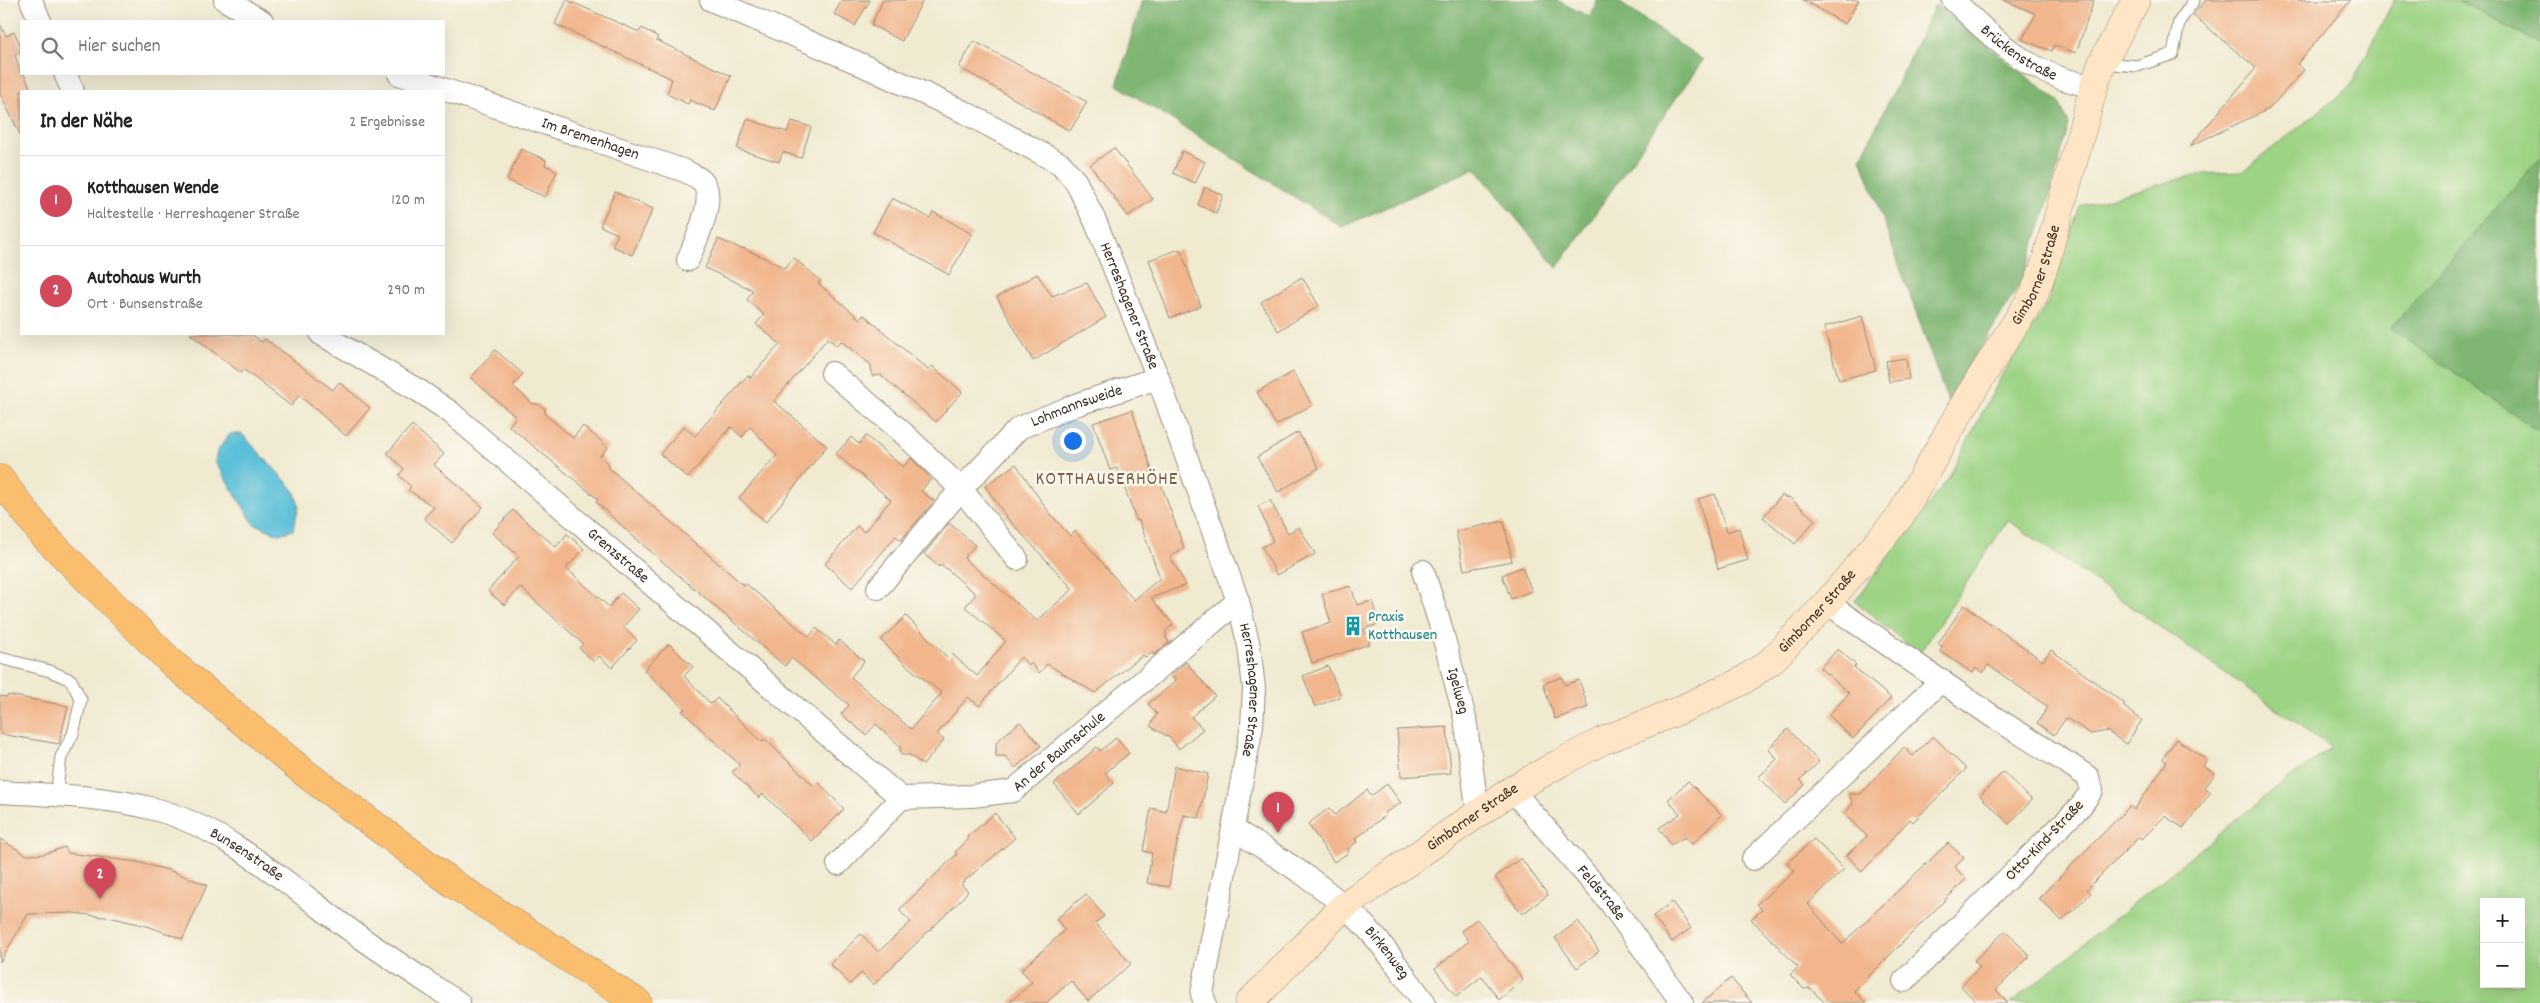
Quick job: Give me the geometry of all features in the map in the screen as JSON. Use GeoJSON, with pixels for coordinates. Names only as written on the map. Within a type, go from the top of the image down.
{"type":"FeatureCollection","features":[{"type":"Feature","properties":{"kind":"main road"},"geometry":{"type":"LineString","coordinates":[[0,479],[43,535],[173,664],[306,774],[455,885],[638,1003]]}},
{"type":"Feature","properties":{"kind":"street"},"geometry":{"type":"LineString","coordinates":[[32,0],[40,20]]}},
{"type":"Feature","properties":{"kind":"street"},"geometry":{"type":"LineString","coordinates":[[225,0],[260,20]]}},
{"type":"Feature","properties":{"kind":"street","name":"Herreshagener Straße"},"geometry":{"type":"LineString","coordinates":[[711,0],[858,63],[966,113],[1061,164],[1076,182],[1096,223],[1158,378],[1238,600],[1249,646],[1254,688],[1252,726],[1202,994],[1205,1003]]}},
{"type":"Feature","properties":{"kind":"street","name":"Brückenstraße"},"geometry":{"type":"LineString","coordinates":[[1953,0],[2008,50],[2033,67],[2069,83],[2098,75]]}},
{"type":"Feature","properties":{"kind":"street","name":"Gimborner Straße"},"geometry":{"type":"LineString","coordinates":[[1249,1003],[1344,906],[1512,790],[1602,741],[1678,711],[1742,681],[1770,662],[1827,603],[1901,515],[1964,404],[2034,294],[2045,264],[2098,75],[2136,0]]}},
{"type":"Feature","properties":{"kind":"street"},"geometry":{"type":"LineString","coordinates":[[65,75],[72,90]]}},
{"type":"Feature","properties":{"kind":"street","name":"Im Bremenhagen"},"geometry":{"type":"LineString","coordinates":[[402,75],[685,171],[703,182],[708,195],[706,210],[688,260]]}},
{"type":"Feature","properties":{"kind":"street","name":"Grenzstraße"},"geometry":{"type":"LineString","coordinates":[[323,335],[421,392],[450,412],[901,798]]}},
{"type":"Feature","properties":{"kind":"street"},"geometry":{"type":"LineString","coordinates":[[832,374],[901,431],[961,489],[1017,559]]}},
{"type":"Feature","properties":{"kind":"street","name":"Lohmannsweide"},"geometry":{"type":"LineString","coordinates":[[878,588],[961,489],[1020,428],[1078,404],[1158,378]]}},
{"type":"Feature","properties":{"kind":"street","name":"Igelweg"},"geometry":{"type":"LineString","coordinates":[[1423,571],[1440,624],[1465,718],[1478,814]]}},
{"type":"Feature","properties":{"kind":"street","name":"An der Baumschule"},"geometry":{"type":"LineString","coordinates":[[901,798],[972,796],[1013,791],[1238,600]]}},
{"type":"Feature","properties":{"kind":"street","name":"Otto-Kind-Straße"},"geometry":{"type":"LineString","coordinates":[[1827,603],[2088,777],[2092,790],[2080,807],[1904,981]]}},
{"type":"Feature","properties":{"kind":"street"},"geometry":{"type":"LineString","coordinates":[[1753,859],[1942,680]]}},
{"type":"Feature","properties":{"kind":"street","name":"Feldstraße"},"geometry":{"type":"LineString","coordinates":[[1512,790],[1608,901],[1682,1003]]}},
{"type":"Feature","properties":{"kind":"street","name":"Bunsenstraße"},"geometry":{"type":"LineString","coordinates":[[0,792],[56,796],[154,809],[204,829],[248,855],[355,933],[459,1003]]}},
{"type":"Feature","properties":{"kind":"street"},"geometry":{"type":"LineString","coordinates":[[838,864],[901,798]]}},
{"type":"Feature","properties":{"kind":"street"},"geometry":{"type":"LineString","coordinates":[[1233,829],[1288,863],[1344,906]]}},
{"type":"Feature","properties":{"kind":"street","name":"Birkenweg"},"geometry":{"type":"LineString","coordinates":[[1344,906],[1360,921],[1425,1003]]}},
{"type":"Feature","properties":{"kind":"lane"},"geometry":{"type":"LineString","coordinates":[[2098,75],[2137,66],[2173,54],[2179,22],[2194,0]]}},
{"type":"Feature","properties":{"kind":"lane"},"geometry":{"type":"LineString","coordinates":[[0,658],[50,671],[71,680],[81,700],[73,734],[61,758],[56,796]]}},
{"type":"Feature","properties":{"kind":"green space"},"geometry":{"type":"Polygon","coordinates":[[[1142,0],[1556,0],[1590,17],[1597,0],[1616,0],[1703,60],[1557,268],[1475,168],[1342,227],[1117,85],[1142,0]]]}},
{"type":"Feature","properties":{"kind":"green space"},"geometry":{"type":"Polygon","coordinates":[[[2394,0],[2459,0],[2540,45],[2540,158],[2392,328],[2540,432],[2540,1003],[2011,1003],[2272,791],[2332,748],[2008,520],[1919,654],[1855,601],[1949,477],[2003,373],[2047,304],[2080,206],[2198,174],[2242,172],[2350,87],[2394,0]]]}},
{"type":"Feature","properties":{"kind":"green space"},"geometry":{"type":"Polygon","coordinates":[[[2459,0],[2540,0],[2540,45],[2459,0]]]}},
{"type":"Feature","properties":{"kind":"green space"},"geometry":{"type":"Polygon","coordinates":[[[1935,5],[2058,101],[2069,124],[2050,196],[2024,277],[1948,402],[1861,158],[1935,5]]]}},
{"type":"Feature","properties":{"kind":"green space"},"geometry":{"type":"Polygon","coordinates":[[[2540,158],[2540,432],[2391,328],[2540,158]]]}},
{"type":"Feature","properties":{"kind":"water"},"geometry":{"type":"Polygon","coordinates":[[[230,434],[242,434],[294,490],[299,506],[293,530],[279,534],[254,524],[215,462],[217,451],[230,434]]]}},
{"type":"Feature","properties":{"kind":"building"},"geometry":{"type":"Polygon","coordinates":[[[567,0],[639,32],[642,28],[658,37],[656,40],[731,76],[715,111],[690,100],[688,104],[667,94],[672,79],[555,24],[567,0]]]}},
{"type":"Feature","properties":{"kind":"building"},"geometry":{"type":"Polygon","coordinates":[[[842,0],[870,0],[855,26],[834,14],[842,0]]]}},
{"type":"Feature","properties":{"kind":"building"},"geometry":{"type":"Polygon","coordinates":[[[883,0],[923,0],[902,41],[871,25],[883,0]]]}},
{"type":"Feature","properties":{"kind":"building"},"geometry":{"type":"Polygon","coordinates":[[[1803,0],[1859,0],[1845,24],[1803,0]]]}},
{"type":"Feature","properties":{"kind":"building"},"geometry":{"type":"Polygon","coordinates":[[[2004,0],[2094,0],[2076,53],[2054,45],[2052,51],[2022,40],[2036,14],[2004,0]]]}},
{"type":"Feature","properties":{"kind":"building"},"geometry":{"type":"Polygon","coordinates":[[[2206,0],[2351,0],[2297,64],[2304,70],[2269,109],[2190,146],[2256,68],[2193,15],[2206,0]]]}},
{"type":"Feature","properties":{"kind":"building"},"geometry":{"type":"Polygon","coordinates":[[[0,24],[6,36],[14,32],[20,44],[20,52],[15,55],[20,75],[24,75],[32,90],[20,90],[20,134],[0,94],[0,24]]]}},
{"type":"Feature","properties":{"kind":"building"},"geometry":{"type":"Polygon","coordinates":[[[974,41],[1087,102],[1070,131],[959,67],[974,41]]]}},
{"type":"Feature","properties":{"kind":"building"},"geometry":{"type":"Polygon","coordinates":[[[747,119],[787,132],[792,121],[811,127],[801,158],[783,152],[779,162],[737,149],[747,119]]]}},
{"type":"Feature","properties":{"kind":"building"},"geometry":{"type":"Polygon","coordinates":[[[1114,148],[1153,199],[1128,216],[1090,165],[1114,148]]]}},
{"type":"Feature","properties":{"kind":"building"},"geometry":{"type":"Polygon","coordinates":[[[521,149],[546,160],[545,165],[557,171],[545,197],[507,180],[521,149]]]}},
{"type":"Feature","properties":{"kind":"building"},"geometry":{"type":"Polygon","coordinates":[[[1182,151],[1205,162],[1195,183],[1173,173],[1182,151]]]}},
{"type":"Feature","properties":{"kind":"building"},"geometry":{"type":"Polygon","coordinates":[[[1205,187],[1223,195],[1216,213],[1198,205],[1205,187]]]}},
{"type":"Feature","properties":{"kind":"building"},"geometry":{"type":"Polygon","coordinates":[[[615,192],[653,209],[632,255],[612,246],[618,234],[600,226],[615,192]]]}},
{"type":"Feature","properties":{"kind":"building"},"geometry":{"type":"Polygon","coordinates":[[[892,198],[930,218],[933,212],[972,234],[949,275],[873,232],[892,198]]]}},
{"type":"Feature","properties":{"kind":"building"},"geometry":{"type":"Polygon","coordinates":[[[718,239],[743,248],[785,268],[794,258],[821,281],[818,283],[860,319],[864,315],[928,370],[932,366],[962,392],[936,422],[881,375],[872,376],[871,365],[841,341],[837,346],[828,338],[774,401],[827,446],[766,522],[739,498],[777,455],[750,427],[742,437],[731,427],[688,478],[660,454],[684,426],[695,436],[748,375],[750,378],[780,344],[756,324],[764,315],[747,300],[753,290],[705,268],[718,239]]]}},
{"type":"Feature","properties":{"kind":"building"},"geometry":{"type":"Polygon","coordinates":[[[1180,249],[1201,306],[1170,318],[1149,260],[1180,249]]]}},
{"type":"Feature","properties":{"kind":"building"},"geometry":{"type":"Polygon","coordinates":[[[1037,274],[1052,296],[1087,283],[1106,317],[1033,361],[997,297],[1037,274]]]}},
{"type":"Feature","properties":{"kind":"building"},"geometry":{"type":"Polygon","coordinates":[[[1302,277],[1319,306],[1278,331],[1261,302],[1302,277]]]}},
{"type":"Feature","properties":{"kind":"building"},"geometry":{"type":"Polygon","coordinates":[[[1862,316],[1876,370],[1839,380],[1824,327],[1862,316]]]}},
{"type":"Feature","properties":{"kind":"building"},"geometry":{"type":"Polygon","coordinates":[[[191,335],[252,335],[262,342],[265,339],[333,390],[339,382],[370,408],[346,436],[299,395],[291,406],[243,369],[241,373],[191,335]]]}},
{"type":"Feature","properties":{"kind":"building"},"geometry":{"type":"Polygon","coordinates":[[[495,350],[523,374],[513,386],[533,404],[538,404],[545,409],[545,414],[573,438],[583,426],[608,447],[600,456],[610,465],[608,467],[743,585],[745,583],[809,637],[816,628],[836,645],[839,640],[864,661],[851,677],[911,729],[942,693],[907,666],[881,640],[906,616],[948,658],[952,654],[977,676],[1006,641],[965,607],[976,594],[941,564],[939,567],[924,554],[949,523],[975,545],[964,558],[1037,621],[1073,589],[1008,519],[985,486],[1016,464],[1048,511],[1070,536],[1075,531],[1134,600],[1160,578],[1139,520],[1137,521],[1117,468],[1110,470],[1093,423],[1132,410],[1155,479],[1159,478],[1184,548],[1170,557],[1186,585],[1151,598],[1173,624],[1165,632],[1167,635],[1165,637],[1169,642],[1154,655],[1152,652],[1146,658],[1143,655],[1095,693],[1047,664],[1039,673],[1031,663],[1028,665],[1021,657],[979,706],[968,697],[937,734],[944,740],[923,765],[910,755],[901,755],[900,746],[876,724],[866,735],[841,714],[849,705],[791,658],[785,666],[635,538],[596,502],[598,499],[509,426],[516,417],[471,378],[495,350]]]}},
{"type":"Feature","properties":{"kind":"building"},"geometry":{"type":"Polygon","coordinates":[[[1906,358],[1909,379],[1889,382],[1886,361],[1906,358]]]}},
{"type":"Feature","properties":{"kind":"building"},"geometry":{"type":"Polygon","coordinates":[[[1293,372],[1312,405],[1276,425],[1257,392],[1293,372]]]}},
{"type":"Feature","properties":{"kind":"building"},"geometry":{"type":"Polygon","coordinates":[[[412,425],[444,454],[434,465],[483,507],[452,543],[424,518],[434,507],[408,490],[411,487],[399,475],[404,469],[387,453],[412,425]]]}},
{"type":"Feature","properties":{"kind":"building"},"geometry":{"type":"Polygon","coordinates":[[[1298,432],[1319,468],[1278,492],[1257,457],[1298,432]]]}},
{"type":"Feature","properties":{"kind":"building"},"geometry":{"type":"Polygon","coordinates":[[[866,436],[903,467],[911,458],[931,479],[921,491],[934,501],[901,540],[896,536],[852,588],[825,564],[857,526],[864,532],[891,500],[836,454],[851,437],[859,444],[866,436]]]}},
{"type":"Feature","properties":{"kind":"building"},"geometry":{"type":"Polygon","coordinates":[[[1715,494],[1727,532],[1739,528],[1748,560],[1718,569],[1698,499],[1715,494]]]}},
{"type":"Feature","properties":{"kind":"building"},"geometry":{"type":"Polygon","coordinates":[[[1782,495],[1786,498],[1789,497],[1815,520],[1795,544],[1763,517],[1782,495]]]}},
{"type":"Feature","properties":{"kind":"building"},"geometry":{"type":"Polygon","coordinates":[[[1270,500],[1288,533],[1299,527],[1315,554],[1277,575],[1262,547],[1273,541],[1258,506],[1270,500]]]}},
{"type":"Feature","properties":{"kind":"building"},"geometry":{"type":"Polygon","coordinates":[[[513,510],[556,547],[567,534],[584,549],[566,568],[609,607],[621,593],[639,609],[623,627],[637,640],[612,668],[599,656],[594,662],[579,648],[583,644],[520,587],[504,605],[488,591],[519,556],[492,533],[513,510]]]}},
{"type":"Feature","properties":{"kind":"building"},"geometry":{"type":"Polygon","coordinates":[[[1504,521],[1512,561],[1464,570],[1456,531],[1504,521]]]}},
{"type":"Feature","properties":{"kind":"building"},"geometry":{"type":"Polygon","coordinates":[[[1522,567],[1532,591],[1511,599],[1502,575],[1522,567]]]}},
{"type":"Feature","properties":{"kind":"building","name":"Praxis Kotthausen"},"geometry":{"type":"Polygon","coordinates":[[[1351,586],[1357,605],[1372,601],[1379,624],[1364,629],[1370,644],[1312,663],[1302,632],[1331,623],[1322,594],[1351,586]]]}},
{"type":"Feature","properties":{"kind":"building"},"geometry":{"type":"Polygon","coordinates":[[[1964,605],[2043,661],[2051,650],[2125,704],[2123,706],[2142,720],[2126,744],[2107,731],[2091,734],[2066,718],[2054,735],[2037,723],[2048,707],[1988,665],[1983,673],[1976,668],[1973,673],[1940,651],[1943,647],[1938,644],[1964,605]]]}},
{"type":"Feature","properties":{"kind":"building"},"geometry":{"type":"Polygon","coordinates":[[[669,644],[693,667],[684,676],[711,704],[717,698],[762,742],[765,739],[814,786],[818,782],[844,809],[812,841],[763,794],[759,798],[732,772],[740,765],[682,711],[685,709],[644,670],[669,644]]]}},
{"type":"Feature","properties":{"kind":"building"},"geometry":{"type":"Polygon","coordinates":[[[1838,649],[1856,665],[1854,667],[1891,698],[1853,739],[1829,715],[1849,693],[1820,668],[1838,649]]]}},
{"type":"Feature","properties":{"kind":"building"},"geometry":{"type":"Polygon","coordinates":[[[1186,662],[1215,696],[1191,717],[1203,729],[1179,749],[1170,738],[1150,726],[1157,714],[1148,704],[1176,681],[1171,675],[1186,662]]]}},
{"type":"Feature","properties":{"kind":"building"},"geometry":{"type":"Polygon","coordinates":[[[1328,666],[1341,696],[1315,707],[1303,676],[1328,666]]]}},
{"type":"Feature","properties":{"kind":"building"},"geometry":{"type":"Polygon","coordinates":[[[1562,677],[1565,685],[1579,680],[1588,707],[1555,719],[1543,684],[1562,677]]]}},
{"type":"Feature","properties":{"kind":"building"},"geometry":{"type":"Polygon","coordinates":[[[8,695],[68,706],[59,744],[0,734],[0,696],[7,697],[8,695]]]}},
{"type":"Feature","properties":{"kind":"building"},"geometry":{"type":"Polygon","coordinates":[[[1020,722],[1041,746],[1015,768],[1005,756],[996,756],[996,742],[1020,722]]]}},
{"type":"Feature","properties":{"kind":"building"},"geometry":{"type":"Polygon","coordinates":[[[1447,727],[1451,773],[1401,777],[1397,730],[1447,727]]]}},
{"type":"Feature","properties":{"kind":"building"},"geometry":{"type":"Polygon","coordinates":[[[1788,729],[1819,762],[1800,780],[1805,785],[1785,804],[1759,777],[1777,759],[1768,749],[1788,729]]]}},
{"type":"Feature","properties":{"kind":"building"},"geometry":{"type":"Polygon","coordinates":[[[1933,736],[1966,769],[1913,822],[1910,819],[1862,872],[1847,855],[1867,836],[1844,814],[1853,804],[1849,794],[1861,794],[1904,747],[1913,756],[1933,736]]]}},
{"type":"Feature","properties":{"kind":"building"},"geometry":{"type":"Polygon","coordinates":[[[1116,738],[1129,753],[1105,773],[1114,783],[1079,814],[1054,784],[1097,747],[1100,751],[1116,738]]]}},
{"type":"Feature","properties":{"kind":"building"},"geometry":{"type":"Polygon","coordinates":[[[2176,739],[2207,760],[2203,766],[2215,773],[2205,788],[2211,792],[2183,828],[2165,816],[2142,839],[2139,837],[2087,889],[2091,893],[2062,921],[2039,898],[2130,806],[2134,810],[2167,762],[2163,759],[2176,739]]]}},
{"type":"Feature","properties":{"kind":"building"},"geometry":{"type":"Polygon","coordinates":[[[1175,766],[1208,774],[1199,818],[1184,815],[1169,887],[1147,883],[1152,853],[1143,851],[1151,808],[1166,812],[1175,766]]]}},
{"type":"Feature","properties":{"kind":"building"},"geometry":{"type":"Polygon","coordinates":[[[2003,772],[2032,800],[2009,824],[1980,796],[2003,772]]]}},
{"type":"Feature","properties":{"kind":"building"},"geometry":{"type":"Polygon","coordinates":[[[1688,781],[1722,815],[1692,844],[1685,837],[1671,845],[1659,828],[1680,814],[1668,800],[1688,781]]]}},
{"type":"Feature","properties":{"kind":"building"},"geometry":{"type":"Polygon","coordinates":[[[1387,784],[1401,803],[1384,813],[1386,815],[1355,839],[1357,842],[1348,849],[1348,853],[1334,862],[1308,824],[1329,808],[1335,815],[1367,790],[1371,796],[1387,784]]]}},
{"type":"Feature","properties":{"kind":"building"},"geometry":{"type":"Polygon","coordinates":[[[995,813],[1015,838],[961,884],[968,891],[960,901],[873,985],[861,973],[850,984],[830,964],[861,934],[878,952],[911,922],[899,910],[957,854],[955,852],[969,839],[967,837],[995,813]]]}},
{"type":"Feature","properties":{"kind":"building"},"geometry":{"type":"Polygon","coordinates":[[[0,839],[27,855],[44,854],[65,847],[68,853],[137,862],[171,871],[207,885],[183,939],[147,926],[113,918],[73,913],[28,914],[0,962],[0,839]]]}},
{"type":"Feature","properties":{"kind":"building"},"geometry":{"type":"Polygon","coordinates":[[[1814,839],[1844,869],[1808,904],[1842,944],[1948,843],[1964,858],[1955,867],[1966,879],[1854,991],[1866,1003],[1825,1003],[1810,988],[1804,989],[1790,975],[1798,967],[1751,919],[1762,910],[1757,904],[1795,871],[1787,863],[1814,839]]]}},
{"type":"Feature","properties":{"kind":"building"},"geometry":{"type":"Polygon","coordinates":[[[1521,858],[1548,895],[1522,914],[1495,877],[1521,858]]]}},
{"type":"Feature","properties":{"kind":"building"},"geometry":{"type":"Polygon","coordinates":[[[1086,894],[1104,916],[1095,923],[1131,964],[1088,1001],[1071,981],[1046,1003],[1009,1003],[1032,982],[1021,970],[1065,930],[1056,919],[1086,894]]]}},
{"type":"Feature","properties":{"kind":"building"},"geometry":{"type":"Polygon","coordinates":[[[1672,902],[1691,928],[1672,942],[1653,916],[1672,902]]]}},
{"type":"Feature","properties":{"kind":"building"},"geometry":{"type":"Polygon","coordinates":[[[1477,919],[1523,980],[1499,1000],[1482,976],[1456,997],[1435,969],[1469,941],[1461,931],[1477,919]]]}},
{"type":"Feature","properties":{"kind":"building"},"geometry":{"type":"Polygon","coordinates":[[[1578,921],[1599,951],[1577,968],[1555,938],[1578,921]]]}},
{"type":"Feature","properties":{"kind":"building"},"geometry":{"type":"Polygon","coordinates":[[[2005,931],[2030,956],[1996,990],[2008,1003],[1977,1003],[1961,986],[1980,967],[1974,961],[2005,931]]]}},
{"type":"Feature","properties":{"kind":"building"},"geometry":{"type":"Polygon","coordinates":[[[1731,978],[1752,1003],[1702,1003],[1731,978]]]}},
{"type":"Feature","properties":{"kind":"place","name":"Praxis Kotthausen"},"geometry":{"type":"Point","coordinates":[1353,626]}},
{"type":"Feature","properties":{"kind":"place","name":"Kotthausen Wende"},"geometry":{"type":"Point","coordinates":[1278,833]}},
{"type":"Feature","properties":{"kind":"place","name":"Autohaus Wurth"},"geometry":{"type":"Point","coordinates":[100,899]}},
{"type":"Feature","properties":{"kind":"district","name":"KOTTHAUSERHÖHE"},"geometry":{"type":"Point","coordinates":[1107,480]}}]}
